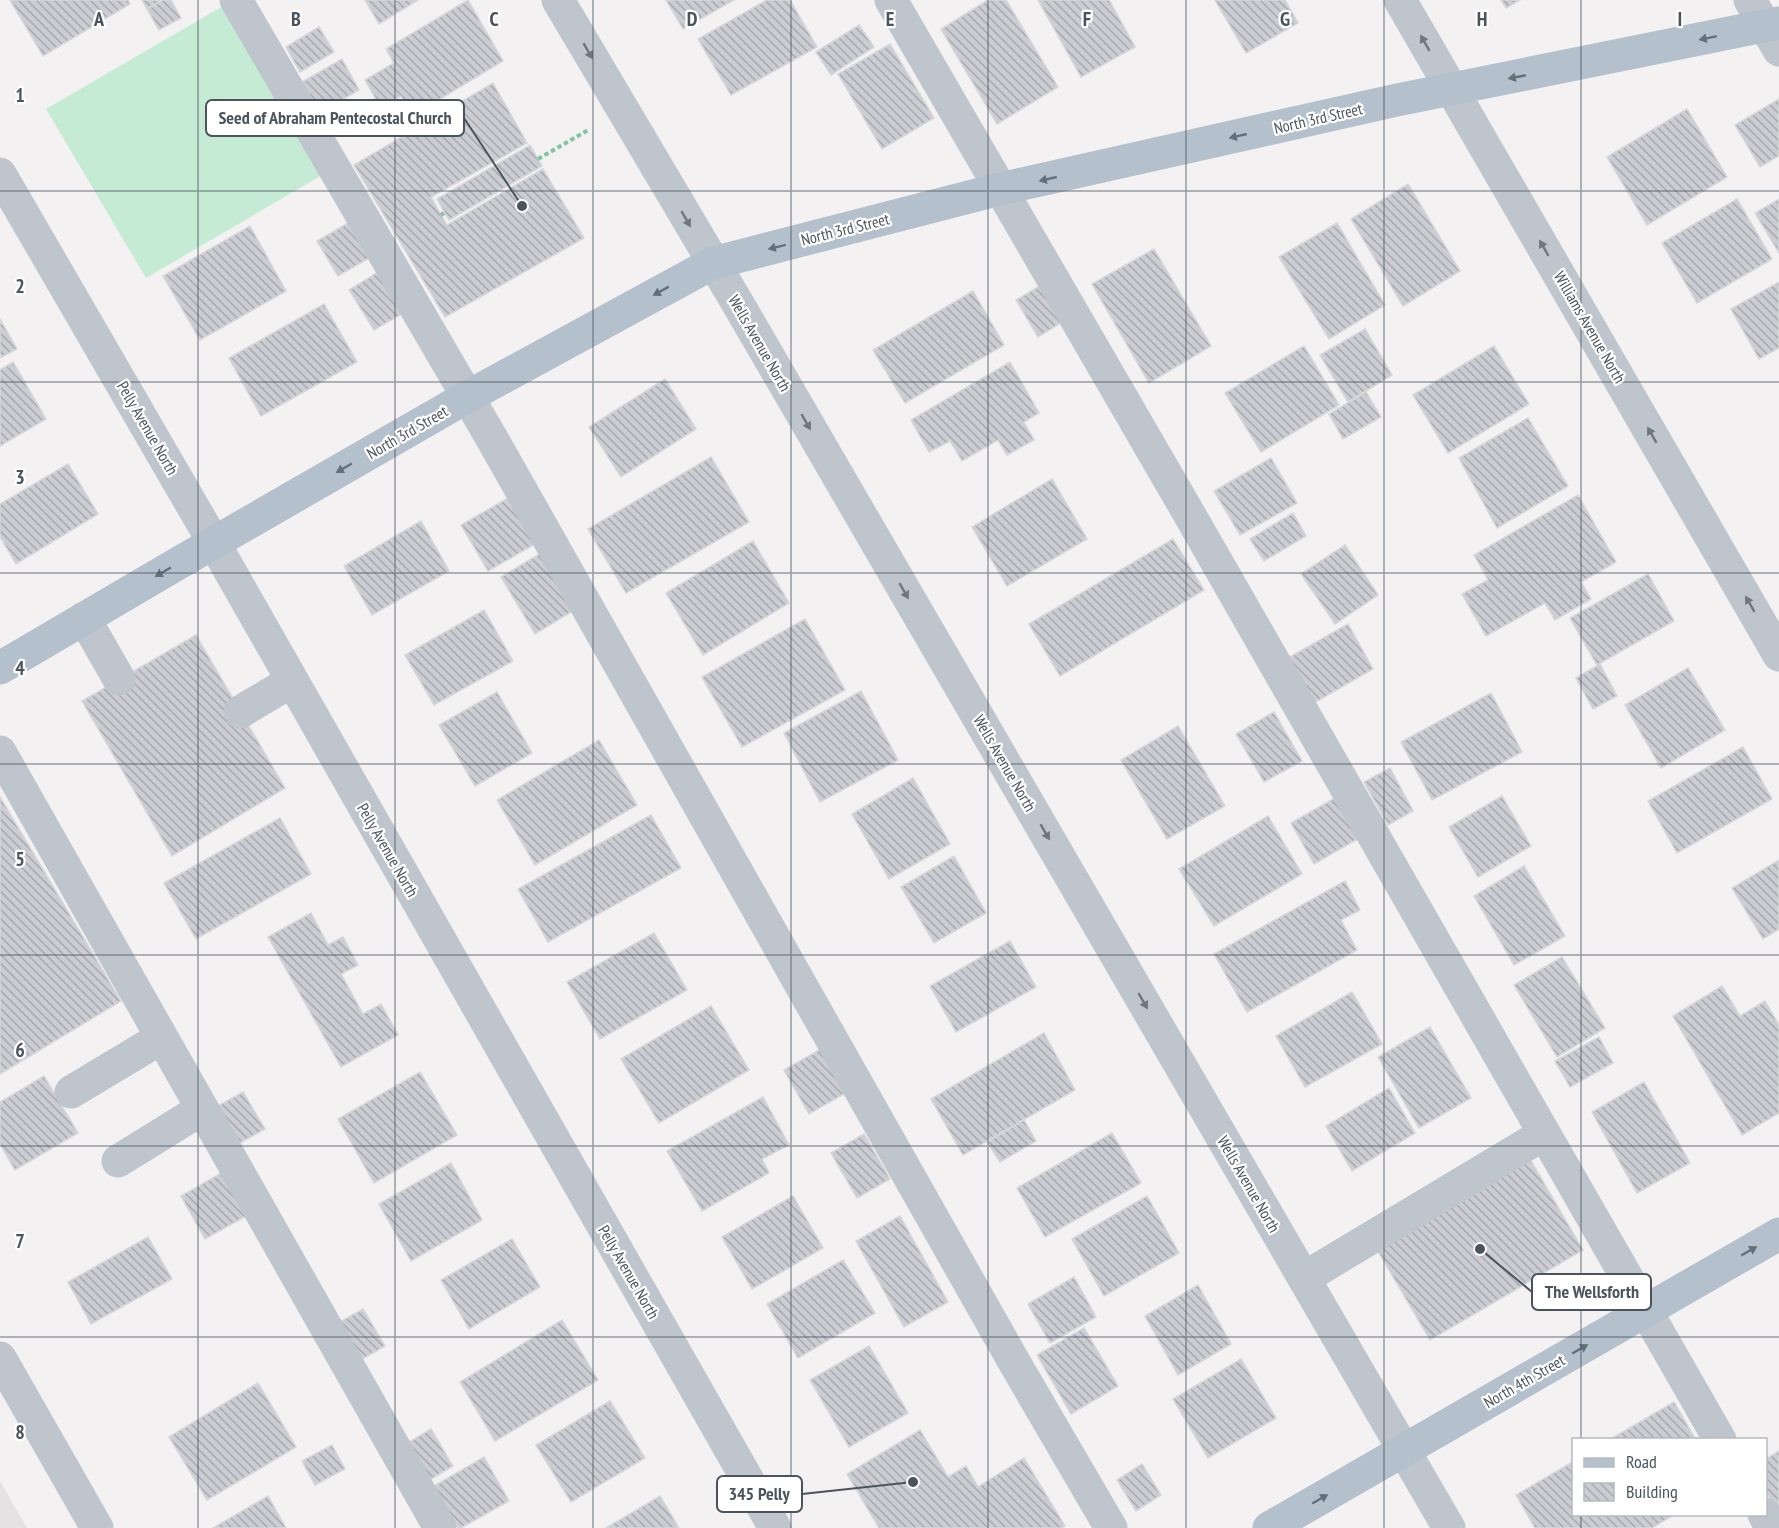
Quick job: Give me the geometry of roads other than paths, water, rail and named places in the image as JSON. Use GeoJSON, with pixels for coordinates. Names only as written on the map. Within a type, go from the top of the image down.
{"type":"FeatureCollection","features":[{"type":"Feature","properties":{"kind":"main road","name":"North 3rd Street"},"geometry":{"type":"LineString","coordinates":[[0,668],[467,397],[712,263],[1000,189],[1451,88],[1514,78],[1768,25]]}},
{"type":"Feature","properties":{"kind":"main road","name":"North 4th Street"},"geometry":{"type":"LineString","coordinates":[[1269,1528],[1779,1234]]}},
{"type":"Feature","properties":{"kind":"street"},"geometry":{"type":"LineString","coordinates":[[236,0],[467,397],[1013,1360],[1111,1528]]}},
{"type":"Feature","properties":{"kind":"street","name":"Wells Avenue North"},"geometry":{"type":"LineString","coordinates":[[558,0],[741,309],[1449,1528]]}},
{"type":"Feature","properties":{"kind":"street"},"geometry":{"type":"LineString","coordinates":[[891,0],[1190,515],[1719,1438]]}},
{"type":"Feature","properties":{"kind":"street","name":"Williams Avenue North"},"geometry":{"type":"LineString","coordinates":[[1400,0],[1779,655]]}},
{"type":"Feature","properties":{"kind":"street","name":"Pelly Avenue North"},"geometry":{"type":"LineString","coordinates":[[0,174],[214,543],[775,1528]]}},
{"type":"Feature","properties":{"kind":"street"},"geometry":{"type":"LineString","coordinates":[[84,618],[119,679]]}},
{"type":"Feature","properties":{"kind":"street"},"geometry":{"type":"LineString","coordinates":[[240,712],[292,681]]}},
{"type":"Feature","properties":{"kind":"street"},"geometry":{"type":"LineString","coordinates":[[0,752],[440,1528]]}},
{"type":"Feature","properties":{"kind":"street"},"geometry":{"type":"LineString","coordinates":[[71,1092],[161,1038]]}},
{"type":"Feature","properties":{"kind":"street"},"geometry":{"type":"LineString","coordinates":[[118,1161],[202,1109]]}},
{"type":"Feature","properties":{"kind":"street"},"geometry":{"type":"LineString","coordinates":[[1304,1278],[1544,1134]]}},
{"type":"Feature","properties":{"kind":"street"},"geometry":{"type":"LineString","coordinates":[[0,1358],[97,1528]]}},
{"type":"Feature","properties":{"kind":"place","name":"Seed of Abraham Pentecostal Church"},"geometry":{"type":"Point","coordinates":[522,206]}},
{"type":"Feature","properties":{"kind":"place","name":"The Wellsforth"},"geometry":{"type":"Point","coordinates":[1480,1249]}},
{"type":"Feature","properties":{"kind":"place","name":"345 Pelly"},"geometry":{"type":"Point","coordinates":[913,1482]}}]}
